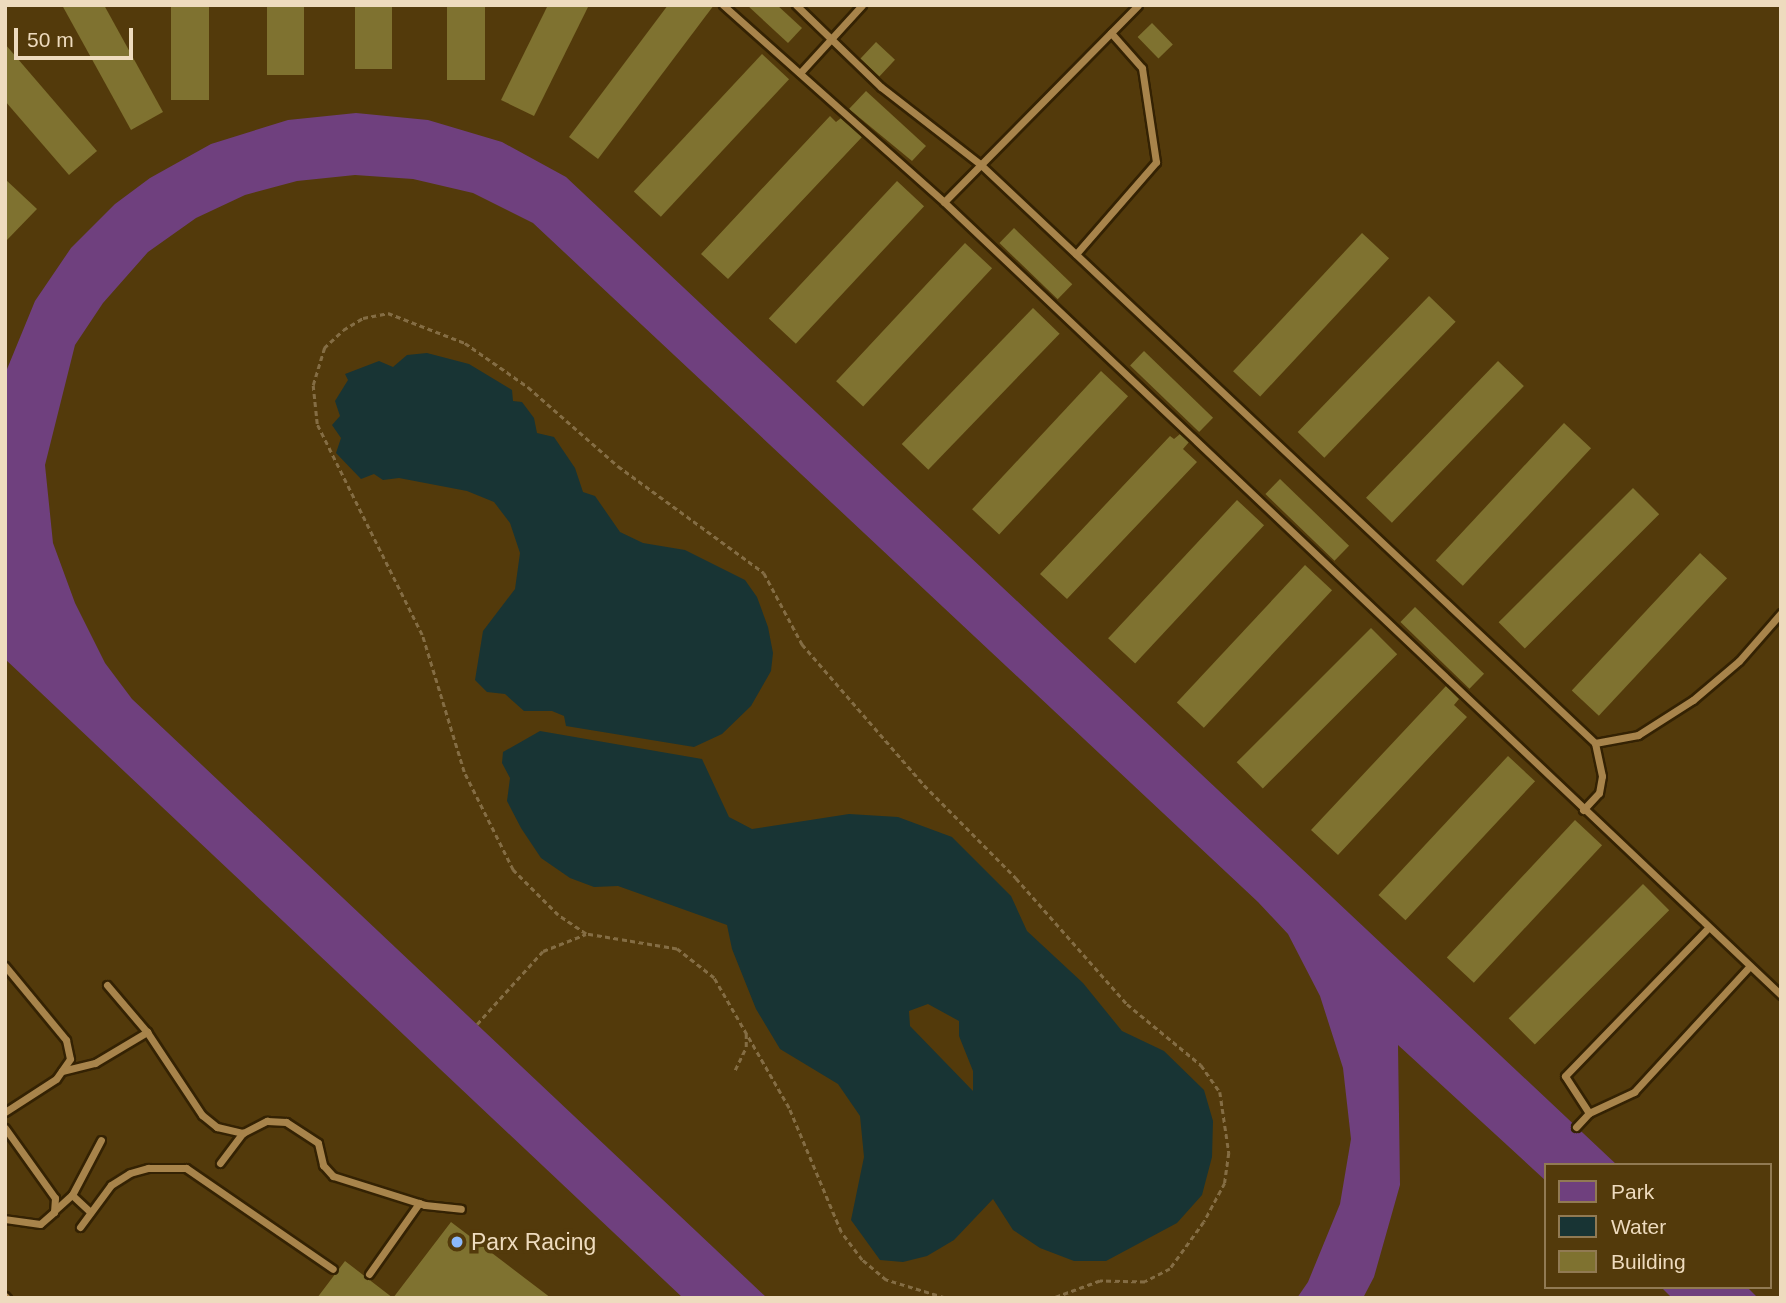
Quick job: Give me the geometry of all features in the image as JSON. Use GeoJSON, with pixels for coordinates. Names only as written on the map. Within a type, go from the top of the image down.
{"type":"FeatureCollection","features":[{"type":"Feature","properties":{"kind":"lane"},"geometry":{"type":"LineString","coordinates":[[723,5],[944,202],[1781,995]]}},
{"type":"Feature","properties":{"kind":"lane"},"geometry":{"type":"LineString","coordinates":[[796,5],[832,37],[881,88],[980,164],[1595,743],[1602,776],[1599,793],[1584,810]]}},
{"type":"Feature","properties":{"kind":"lane"},"geometry":{"type":"LineString","coordinates":[[800,73],[862,5]]}},
{"type":"Feature","properties":{"kind":"lane"},"geometry":{"type":"LineString","coordinates":[[944,202],[1138,5]]}},
{"type":"Feature","properties":{"kind":"lane"},"geometry":{"type":"LineString","coordinates":[[1076,254],[1156,162],[1142,68],[1111,33]]}},
{"type":"Feature","properties":{"kind":"lane"},"geometry":{"type":"LineString","coordinates":[[1595,743],[1638,734],[1693,701],[1739,661],[1781,613]]}},
{"type":"Feature","properties":{"kind":"lane"},"geometry":{"type":"LineString","coordinates":[[1589,1113],[1565,1076],[1708,928]]}},
{"type":"Feature","properties":{"kind":"lane"},"geometry":{"type":"LineString","coordinates":[[5,966],[66,1040],[70,1059],[61,1072],[5,1112]]}},
{"type":"Feature","properties":{"kind":"lane"},"geometry":{"type":"LineString","coordinates":[[1576,1127],[1589,1113],[1634,1092],[1750,966]]}},
{"type":"Feature","properties":{"kind":"lane"},"geometry":{"type":"LineString","coordinates":[[107,985],[147,1032],[202,1115],[217,1127],[243,1133]]}},
{"type":"Feature","properties":{"kind":"lane"},"geometry":{"type":"LineString","coordinates":[[61,1072],[95,1063],[147,1032]]}},
{"type":"Feature","properties":{"kind":"lane"},"geometry":{"type":"LineString","coordinates":[[220,1163],[243,1133],[267,1121],[286,1122],[318,1143],[323,1165],[333,1176],[419,1203],[461,1209]]}},
{"type":"Feature","properties":{"kind":"lane"},"geometry":{"type":"LineString","coordinates":[[5,1128],[55,1198],[54,1212]]}},
{"type":"Feature","properties":{"kind":"lane"},"geometry":{"type":"LineString","coordinates":[[5,1219],[40,1224],[72,1195],[101,1140]]}},
{"type":"Feature","properties":{"kind":"lane"},"geometry":{"type":"LineString","coordinates":[[80,1227],[111,1185],[130,1173],[148,1168],[186,1168],[333,1269]]}},
{"type":"Feature","properties":{"kind":"lane"},"geometry":{"type":"LineString","coordinates":[[72,1195],[90,1212]]}},
{"type":"Feature","properties":{"kind":"lane"},"geometry":{"type":"LineString","coordinates":[[369,1274],[419,1203]]}},
{"type":"Feature","properties":{"kind":"path"},"geometry":{"type":"LineString","coordinates":[[946,1298],[886,1280],[862,1260],[841,1232],[789,1108],[714,978],[677,949],[586,934],[558,915],[513,870],[488,827],[452,736],[422,635],[317,424],[313,385],[324,348],[363,318],[388,313],[465,343],[528,387],[618,466],[705,526],[764,573],[802,644],[925,785],[1016,878],[1127,1004],[1201,1065],[1220,1093],[1228,1153],[1225,1183],[1204,1222],[1170,1269],[1145,1282],[1100,1281],[1054,1298]]}},
{"type":"Feature","properties":{"kind":"path"},"geometry":{"type":"LineString","coordinates":[[477,1024],[543,951],[586,934]]}},
{"type":"Feature","properties":{"kind":"path"},"geometry":{"type":"LineString","coordinates":[[735,1070],[746,1047],[746,1030]]}},
{"type":"Feature","properties":{"kind":"green space"},"geometry":{"type":"Polygon","coordinates":[[[356,113],[428,120],[502,142],[566,177],[1615,1163],[1544,1163],[1544,1179],[1398,1045],[1400,1185],[1374,1277],[1363,1298],[1297,1298],[1308,1282],[1340,1204],[1351,1139],[1343,1068],[1320,996],[1288,934],[1258,902],[533,223],[473,193],[413,179],[355,175],[297,181],[245,195],[196,218],[148,252],[103,303],[75,345],[45,465],[53,543],[75,603],[105,663],[132,699],[767,1298],[683,1298],[5,659],[5,374],[35,301],[71,248],[115,204],[150,178],[211,144],[288,120],[356,113]]]}},
{"type":"Feature","properties":{"kind":"green space"},"geometry":{"type":"Polygon","coordinates":[[[1663,1289],[1749,1289],[1758,1298],[1672,1298],[1663,1289]]]}},
{"type":"Feature","properties":{"kind":"water"},"geometry":{"type":"Polygon","coordinates":[[[427,353],[469,364],[512,390],[513,401],[522,402],[534,418],[537,433],[554,437],[575,468],[583,492],[595,496],[620,532],[643,543],[685,550],[745,580],[757,597],[768,627],[773,653],[771,671],[751,706],[722,734],[694,747],[566,726],[564,716],[552,711],[524,711],[505,694],[487,692],[475,680],[483,631],[515,589],[520,553],[510,523],[494,502],[467,491],[399,478],[383,480],[374,474],[361,479],[336,453],[341,438],[332,425],[340,416],[335,401],[348,380],[345,374],[379,361],[393,367],[407,355],[427,353]]]}},
{"type":"Feature","properties":{"kind":"water"},"geometry":{"type":"Polygon","coordinates":[[[540,731],[702,759],[729,817],[752,829],[849,814],[898,817],[952,837],[1011,896],[1027,931],[1083,983],[1122,1031],[1164,1051],[1204,1090],[1213,1121],[1212,1157],[1202,1195],[1177,1223],[1106,1261],[1074,1261],[1040,1248],[1013,1230],[993,1199],[954,1240],[927,1256],[903,1262],[880,1260],[851,1220],[864,1157],[860,1116],[838,1084],[780,1049],[756,1009],[732,949],[727,925],[618,886],[594,887],[570,878],[541,858],[507,801],[510,778],[502,763],[503,752],[540,731]],[[928,1004],[909,1011],[910,1026],[973,1091],[973,1071],[959,1036],[959,1021],[928,1004]]]}},
{"type":"Feature","properties":{"kind":"building"},"geometry":{"type":"Polygon","coordinates":[[[62,5],[104,5],[163,112],[131,130],[62,5]]]}},
{"type":"Feature","properties":{"kind":"building"},"geometry":{"type":"Polygon","coordinates":[[[171,5],[209,5],[209,100],[171,100],[171,5]]]}},
{"type":"Feature","properties":{"kind":"building"},"geometry":{"type":"Polygon","coordinates":[[[267,5],[304,5],[304,75],[267,75],[267,5]]]}},
{"type":"Feature","properties":{"kind":"building"},"geometry":{"type":"Polygon","coordinates":[[[355,5],[392,5],[392,69],[355,69],[355,5]]]}},
{"type":"Feature","properties":{"kind":"building"},"geometry":{"type":"Polygon","coordinates":[[[447,5],[485,5],[485,80],[447,80],[447,5]]]}},
{"type":"Feature","properties":{"kind":"building"},"geometry":{"type":"Polygon","coordinates":[[[548,5],[589,5],[534,116],[501,100],[548,5]]]}},
{"type":"Feature","properties":{"kind":"building"},"geometry":{"type":"Polygon","coordinates":[[[668,5],[714,5],[598,159],[569,137],[668,5]]]}},
{"type":"Feature","properties":{"kind":"building"},"geometry":{"type":"Polygon","coordinates":[[[747,5],[777,5],[802,28],[788,43],[747,5]]]}},
{"type":"Feature","properties":{"kind":"building"},"geometry":{"type":"Polygon","coordinates":[[[1152,23],[1173,45],[1158,58],[1138,37],[1152,23]]]}},
{"type":"Feature","properties":{"kind":"building"},"geometry":{"type":"Polygon","coordinates":[[[876,42],[895,60],[879,77],[860,59],[876,42]]]}},
{"type":"Feature","properties":{"kind":"building"},"geometry":{"type":"Polygon","coordinates":[[[5,44],[97,151],[69,175],[5,101],[5,44]]]}},
{"type":"Feature","properties":{"kind":"building"},"geometry":{"type":"Polygon","coordinates":[[[762,54],[789,79],[661,217],[634,191],[762,54]]]}},
{"type":"Feature","properties":{"kind":"building"},"geometry":{"type":"Polygon","coordinates":[[[866,91],[926,146],[912,161],[849,109],[866,91]]]}},
{"type":"Feature","properties":{"kind":"building"},"geometry":{"type":"Polygon","coordinates":[[[830,116],[836,122],[841,118],[862,137],[728,279],[701,254],[830,116]]]}},
{"type":"Feature","properties":{"kind":"building"},"geometry":{"type":"Polygon","coordinates":[[[5,179],[37,209],[5,242],[5,179]]]}},
{"type":"Feature","properties":{"kind":"building"},"geometry":{"type":"Polygon","coordinates":[[[897,181],[924,206],[796,344],[769,318],[897,181]]]}},
{"type":"Feature","properties":{"kind":"building"},"geometry":{"type":"Polygon","coordinates":[[[1014,228],[1072,284],[1058,299],[999,243],[1014,228]]]}},
{"type":"Feature","properties":{"kind":"building"},"geometry":{"type":"Polygon","coordinates":[[[1362,233],[1389,258],[1260,396],[1233,371],[1362,233]]]}},
{"type":"Feature","properties":{"kind":"building"},"geometry":{"type":"Polygon","coordinates":[[[965,243],[992,268],[863,406],[836,381],[965,243]]]}},
{"type":"Feature","properties":{"kind":"building"},"geometry":{"type":"Polygon","coordinates":[[[1429,296],[1456,322],[1324,458],[1298,432],[1429,296]]]}},
{"type":"Feature","properties":{"kind":"building"},"geometry":{"type":"Polygon","coordinates":[[[1033,308],[1060,334],[928,470],[902,444],[1033,308]]]}},
{"type":"Feature","properties":{"kind":"building"},"geometry":{"type":"Polygon","coordinates":[[[1144,351],[1213,418],[1199,432],[1130,365],[1144,351]]]}},
{"type":"Feature","properties":{"kind":"building"},"geometry":{"type":"Polygon","coordinates":[[[1498,361],[1524,386],[1392,523],[1366,498],[1498,361]]]}},
{"type":"Feature","properties":{"kind":"building"},"geometry":{"type":"Polygon","coordinates":[[[1101,371],[1128,396],[999,534],[972,509],[1101,371]]]}},
{"type":"Feature","properties":{"kind":"building"},"geometry":{"type":"Polygon","coordinates":[[[1564,423],[1591,448],[1463,586],[1436,560],[1564,423]]]}},
{"type":"Feature","properties":{"kind":"building"},"geometry":{"type":"Polygon","coordinates":[[[1180,434],[1189,442],[1183,449],[1197,462],[1067,599],[1040,574],[1170,436],[1174,439],[1180,434]]]}},
{"type":"Feature","properties":{"kind":"building"},"geometry":{"type":"Polygon","coordinates":[[[1280,479],[1349,546],[1334,561],[1265,494],[1280,479]]]}},
{"type":"Feature","properties":{"kind":"building"},"geometry":{"type":"Polygon","coordinates":[[[1633,488],[1659,514],[1525,649],[1499,622],[1633,488]]]}},
{"type":"Feature","properties":{"kind":"building"},"geometry":{"type":"Polygon","coordinates":[[[1237,500],[1264,525],[1135,663],[1108,638],[1237,500]]]}},
{"type":"Feature","properties":{"kind":"building"},"geometry":{"type":"Polygon","coordinates":[[[1700,553],[1727,578],[1599,716],[1572,690],[1700,553]]]}},
{"type":"Feature","properties":{"kind":"building"},"geometry":{"type":"Polygon","coordinates":[[[1305,565],[1332,590],[1204,728],[1177,702],[1305,565]]]}},
{"type":"Feature","properties":{"kind":"building"},"geometry":{"type":"Polygon","coordinates":[[[1415,607],[1484,674],[1469,689],[1400,622],[1415,607]]]}},
{"type":"Feature","properties":{"kind":"building"},"geometry":{"type":"Polygon","coordinates":[[[1371,628],[1397,654],[1263,789],[1237,762],[1371,628]]]}},
{"type":"Feature","properties":{"kind":"building"},"geometry":{"type":"Polygon","coordinates":[[[1446,686],[1459,699],[1454,705],[1467,717],[1338,855],[1311,830],[1446,686]]]}},
{"type":"Feature","properties":{"kind":"building"},"geometry":{"type":"Polygon","coordinates":[[[1508,756],[1535,781],[1405,920],[1378,895],[1508,756]]]}},
{"type":"Feature","properties":{"kind":"building"},"geometry":{"type":"Polygon","coordinates":[[[1575,820],[1602,845],[1474,983],[1447,957],[1575,820]]]}},
{"type":"Feature","properties":{"kind":"building"},"geometry":{"type":"Polygon","coordinates":[[[1643,884],[1669,910],[1535,1045],[1509,1018],[1643,884]]]}},
{"type":"Feature","properties":{"kind":"building","name":"Parx Racing"},"geometry":{"type":"Polygon","coordinates":[[[451,1222],[551,1298],[393,1298],[451,1222]]]}},
{"type":"Feature","properties":{"kind":"building"},"geometry":{"type":"Polygon","coordinates":[[[345,1261],[393,1298],[317,1298],[345,1261]]]}},
{"type":"Feature","properties":{"kind":"place","name":"Parx Racing"},"geometry":{"type":"Point","coordinates":[457,1242]}}]}
